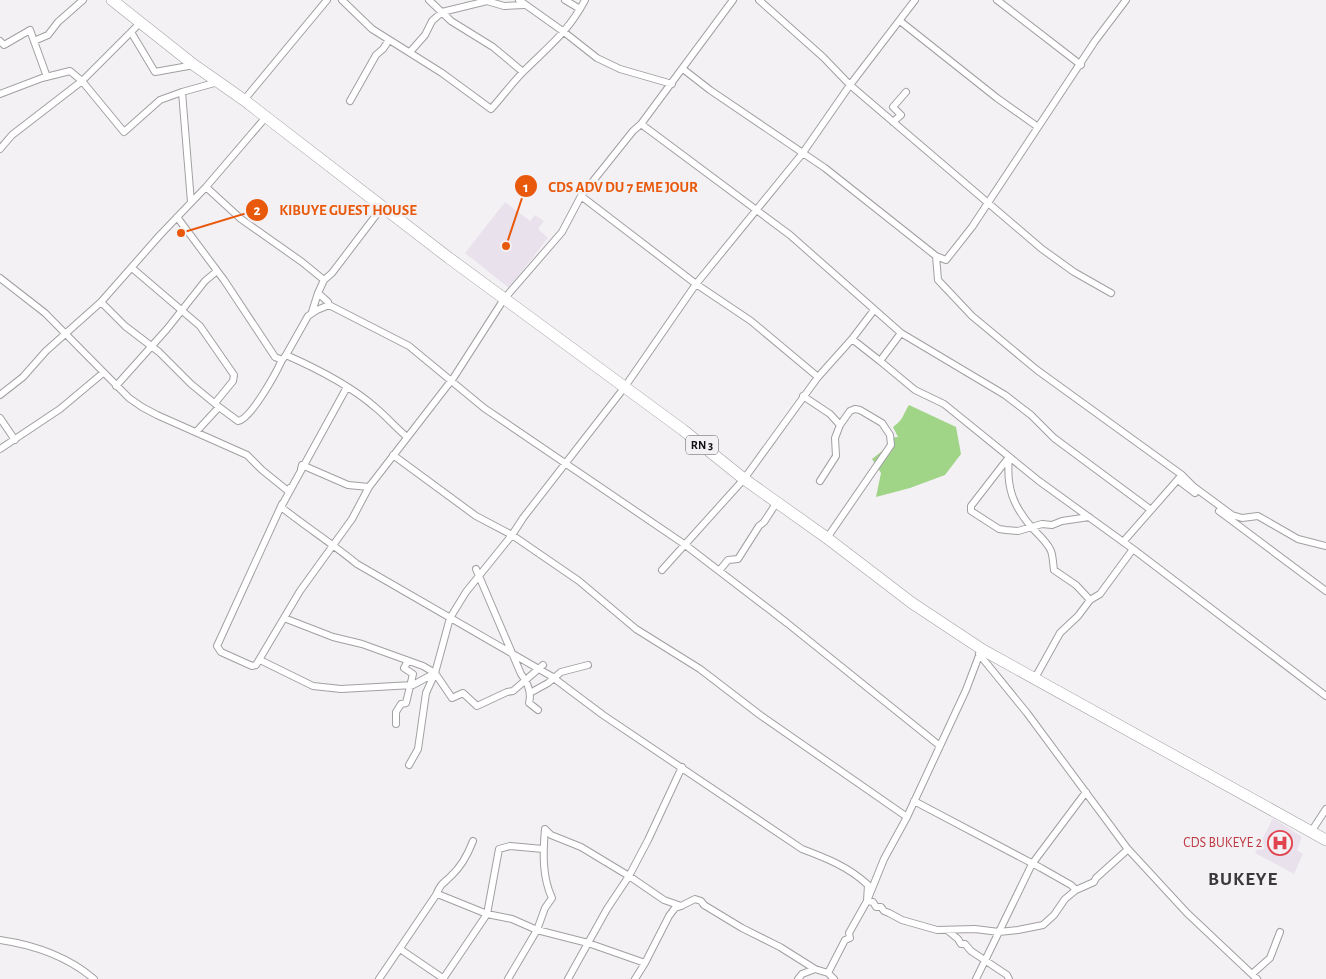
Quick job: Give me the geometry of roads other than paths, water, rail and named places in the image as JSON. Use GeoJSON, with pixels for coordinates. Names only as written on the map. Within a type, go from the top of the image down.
{"type":"FeatureCollection","features":[{"type":"Feature","properties":{"kind":"highway","name":"RN 3"},"geometry":{"type":"LineString","coordinates":[[112,0],[194,65],[244,100],[504,299],[683,430],[744,479],[981,652],[1035,678],[1326,840]]}},
{"type":"Feature","properties":{"kind":"street"},"geometry":{"type":"LineString","coordinates":[[34,41],[48,34],[58,22],[83,0]]}},
{"type":"Feature","properties":{"kind":"street"},"geometry":{"type":"LineString","coordinates":[[244,100],[327,0]]}},
{"type":"Feature","properties":{"kind":"street"},"geometry":{"type":"LineString","coordinates":[[342,0],[372,29],[442,72],[491,109],[523,72],[564,32],[585,0]]}},
{"type":"Feature","properties":{"kind":"street"},"geometry":{"type":"LineString","coordinates":[[429,0],[450,21],[493,47],[523,72]]}},
{"type":"Feature","properties":{"kind":"street"},"geometry":{"type":"LineString","coordinates":[[565,0],[580,9]]}},
{"type":"Feature","properties":{"kind":"street"},"geometry":{"type":"LineString","coordinates":[[347,387],[288,491],[217,646],[221,652],[252,666],[256,665],[260,660],[300,591],[352,519],[369,487],[451,382],[504,299],[562,232],[582,196],[683,70],[733,0]]}},
{"type":"Feature","properties":{"kind":"street"},"geometry":{"type":"LineString","coordinates":[[759,0],[823,57],[850,85],[1042,249],[1074,272],[1111,293]]}},
{"type":"Feature","properties":{"kind":"street"},"geometry":{"type":"LineString","coordinates":[[409,765],[418,749],[426,693],[434,673],[450,618],[478,572],[512,535],[523,518],[624,388],[696,284],[802,154],[850,85],[915,0]]}},
{"type":"Feature","properties":{"kind":"street"},"geometry":{"type":"LineString","coordinates":[[998,0],[1081,65]]}},
{"type":"Feature","properties":{"kind":"street"},"geometry":{"type":"LineString","coordinates":[[683,70],[802,154],[825,168],[936,256],[946,260],[988,203],[1081,65],[1095,41],[1126,0]]}},
{"type":"Feature","properties":{"kind":"street"},"geometry":{"type":"LineString","coordinates":[[410,52],[425,35],[432,21],[442,12],[487,1],[504,6],[522,2],[596,58],[620,69],[672,84]]}},
{"type":"Feature","properties":{"kind":"street"},"geometry":{"type":"LineString","coordinates":[[900,21],[970,78],[1038,127]]}},
{"type":"Feature","properties":{"kind":"street"},"geometry":{"type":"LineString","coordinates":[[0,149],[12,135],[82,81],[140,23]]}},
{"type":"Feature","properties":{"kind":"street"},"geometry":{"type":"LineString","coordinates":[[0,41],[4,45],[30,30],[46,77]]}},
{"type":"Feature","properties":{"kind":"street"},"geometry":{"type":"LineString","coordinates":[[131,32],[155,72],[194,65]]}},
{"type":"Feature","properties":{"kind":"street"},"geometry":{"type":"LineString","coordinates":[[350,101],[376,55],[389,40]]}},
{"type":"Feature","properties":{"kind":"street"},"geometry":{"type":"LineString","coordinates":[[0,94],[46,77],[70,71],[82,81],[124,132],[160,100],[218,82]]}},
{"type":"Feature","properties":{"kind":"street"},"geometry":{"type":"LineString","coordinates":[[182,92],[191,202]]}},
{"type":"Feature","properties":{"kind":"street"},"geometry":{"type":"LineString","coordinates":[[894,122],[901,115],[893,107],[906,92]]}},
{"type":"Feature","properties":{"kind":"street"},"geometry":{"type":"LineString","coordinates":[[0,395],[23,377],[46,351],[101,302],[206,187],[266,117]]}},
{"type":"Feature","properties":{"kind":"street"},"geometry":{"type":"LineString","coordinates":[[641,124],[790,234],[901,333],[1004,395],[1031,415],[1054,438],[1151,510]]}},
{"type":"Feature","properties":{"kind":"street"},"geometry":{"type":"LineString","coordinates":[[206,187],[247,224],[302,262],[324,280]]}},
{"type":"Feature","properties":{"kind":"street"},"geometry":{"type":"LineString","coordinates":[[582,196],[696,284],[751,321],[818,377]]}},
{"type":"Feature","properties":{"kind":"street"},"geometry":{"type":"LineString","coordinates":[[101,302],[125,326],[168,361],[191,384],[237,420],[242,420],[256,403],[312,312],[324,280],[336,269],[383,206]]}},
{"type":"Feature","properties":{"kind":"street"},"geometry":{"type":"LineString","coordinates":[[177,217],[217,271],[272,354],[277,358],[284,358],[320,370],[376,408],[407,437]]}},
{"type":"Feature","properties":{"kind":"street"},"geometry":{"type":"LineString","coordinates":[[936,256],[938,280],[972,316],[1037,370],[1326,590]]}},
{"type":"Feature","properties":{"kind":"street"},"geometry":{"type":"LineString","coordinates":[[132,268],[200,326],[234,375],[233,381],[196,432]]}},
{"type":"Feature","properties":{"kind":"street"},"geometry":{"type":"LineString","coordinates":[[116,386],[205,281],[217,271]]}},
{"type":"Feature","properties":{"kind":"street"},"geometry":{"type":"LineString","coordinates":[[1,280],[45,313],[116,386],[142,407],[247,455],[288,491]]}},
{"type":"Feature","properties":{"kind":"street"},"geometry":{"type":"LineString","coordinates":[[318,293],[329,305],[409,346],[484,408],[684,544],[940,746]]}},
{"type":"Feature","properties":{"kind":"street"},"geometry":{"type":"LineString","coordinates":[[312,312],[329,305]]}},
{"type":"Feature","properties":{"kind":"street"},"geometry":{"type":"LineString","coordinates":[[662,570],[744,479],[803,396],[874,310]]}},
{"type":"Feature","properties":{"kind":"street"},"geometry":{"type":"LineString","coordinates":[[880,361],[901,333]]}},
{"type":"Feature","properties":{"kind":"street"},"geometry":{"type":"LineString","coordinates":[[852,339],[915,390],[944,404],[1009,457],[1326,696]]}},
{"type":"Feature","properties":{"kind":"street"},"geometry":{"type":"LineString","coordinates":[[0,449],[60,409],[103,373]]}},
{"type":"Feature","properties":{"kind":"street"},"geometry":{"type":"LineString","coordinates":[[803,396],[830,414],[840,425]]}},
{"type":"Feature","properties":{"kind":"street"},"geometry":{"type":"LineString","coordinates":[[820,481],[836,456],[834,438],[850,411],[860,410],[882,423],[892,441],[891,445],[827,538]]}},
{"type":"Feature","properties":{"kind":"street"},"geometry":{"type":"LineString","coordinates":[[0,418],[16,440]]}},
{"type":"Feature","properties":{"kind":"street"},"geometry":{"type":"LineString","coordinates":[[393,455],[476,516],[512,535],[579,581],[636,629],[700,669],[760,715],[907,817]]}},
{"type":"Feature","properties":{"kind":"street"},"geometry":{"type":"LineString","coordinates":[[1009,457],[1008,478],[1014,502],[1020,513],[1051,551],[1054,570],[1076,585],[1090,600]]}},
{"type":"Feature","properties":{"kind":"street"},"geometry":{"type":"LineString","coordinates":[[1009,457],[971,506],[971,511],[999,529],[1018,531],[1042,524],[1052,525],[1062,521],[1089,517]]}},
{"type":"Feature","properties":{"kind":"street"},"geometry":{"type":"LineString","coordinates":[[302,466],[348,485],[369,487]]}},
{"type":"Feature","properties":{"kind":"street"},"geometry":{"type":"LineString","coordinates":[[281,507],[302,466]]}},
{"type":"Feature","properties":{"kind":"street"},"geometry":{"type":"LineString","coordinates":[[1123,542],[1180,478]]}},
{"type":"Feature","properties":{"kind":"street"},"geometry":{"type":"LineString","coordinates":[[1180,478],[1232,515],[1242,518],[1258,516],[1298,539],[1326,546]]}},
{"type":"Feature","properties":{"kind":"street"},"geometry":{"type":"LineString","coordinates":[[719,571],[728,560],[738,558],[777,502]]}},
{"type":"Feature","properties":{"kind":"street"},"geometry":{"type":"LineString","coordinates":[[281,507],[357,564],[512,653],[540,667],[603,715],[802,848],[828,859],[859,877],[868,885],[867,901]]}},
{"type":"Feature","properties":{"kind":"street"},"geometry":{"type":"LineString","coordinates":[[1035,678],[1060,633],[1078,616],[1090,600],[1100,594],[1133,549]]}},
{"type":"Feature","properties":{"kind":"street"},"geometry":{"type":"LineString","coordinates":[[478,572],[520,674],[526,680],[530,693],[529,703],[538,710]]}},
{"type":"Feature","properties":{"kind":"street"},"geometry":{"type":"LineString","coordinates":[[284,618],[333,637],[362,644],[408,661],[434,673],[452,698],[463,693],[477,706],[513,691],[540,667]]}},
{"type":"Feature","properties":{"kind":"street"},"geometry":{"type":"LineString","coordinates":[[828,973],[845,940],[850,938],[850,933],[867,901],[884,858],[907,817],[966,690],[981,652]]}},
{"type":"Feature","properties":{"kind":"street"},"geometry":{"type":"LineString","coordinates":[[981,652],[1127,848],[1186,912],[1257,979]]}},
{"type":"Feature","properties":{"kind":"street"},"geometry":{"type":"LineString","coordinates":[[260,660],[313,686],[341,689],[411,685],[434,673]]}},
{"type":"Feature","properties":{"kind":"street"},"geometry":{"type":"LineString","coordinates":[[396,724],[396,712],[401,704],[406,703],[411,685],[413,674],[404,668],[408,661]]}},
{"type":"Feature","properties":{"kind":"street"},"geometry":{"type":"LineString","coordinates":[[530,693],[561,672],[588,665]]}},
{"type":"Feature","properties":{"kind":"street"},"geometry":{"type":"LineString","coordinates":[[568,979],[629,876],[682,767]]}},
{"type":"Feature","properties":{"kind":"street"},"geometry":{"type":"LineString","coordinates":[[976,979],[1032,864],[1086,792]]}},
{"type":"Feature","properties":{"kind":"street"},"geometry":{"type":"LineString","coordinates":[[914,801],[1071,885],[1076,890]]}},
{"type":"Feature","properties":{"kind":"street"},"geometry":{"type":"LineString","coordinates":[[1312,832],[1326,810]]}},
{"type":"Feature","properties":{"kind":"street"},"geometry":{"type":"LineString","coordinates":[[508,979],[537,930],[545,908],[552,898],[547,887],[543,849],[545,829],[551,835],[581,847],[664,900],[681,906]]}},
{"type":"Feature","properties":{"kind":"street"},"geometry":{"type":"LineString","coordinates":[[380,979],[436,895],[441,884],[451,876],[467,857],[474,841]]}},
{"type":"Feature","properties":{"kind":"street"},"geometry":{"type":"LineString","coordinates":[[400,949],[443,979],[486,914],[499,849],[510,846],[543,849]]}},
{"type":"Feature","properties":{"kind":"street"},"geometry":{"type":"LineString","coordinates":[[867,901],[873,902],[876,907],[881,907],[884,912],[890,913],[902,920],[937,930],[974,929],[999,932],[1043,925],[1054,915],[1061,902],[1076,890],[1094,882],[1127,848]]}},
{"type":"Feature","properties":{"kind":"street"},"geometry":{"type":"LineString","coordinates":[[436,895],[486,914],[512,919],[537,930],[588,944],[645,963]]}},
{"type":"Feature","properties":{"kind":"street"},"geometry":{"type":"LineString","coordinates":[[635,979],[669,916],[675,908],[694,900],[701,901],[704,906],[780,947],[816,969],[828,973],[834,979]]}},
{"type":"Feature","properties":{"kind":"street"},"geometry":{"type":"LineString","coordinates":[[947,930],[961,944],[965,944],[971,951],[1007,975],[1009,979]]}},
{"type":"Feature","properties":{"kind":"street"},"geometry":{"type":"LineString","coordinates":[[1252,974],[1270,958],[1280,932]]}},
{"type":"Feature","properties":{"kind":"street"},"geometry":{"type":"LineString","coordinates":[[0,940],[45,950],[77,966],[94,979]]}},
{"type":"Feature","properties":{"kind":"street"},"geometry":{"type":"LineString","coordinates":[[798,979],[802,974],[816,969]]}},
{"type":"Feature","properties":{"kind":"place","name":"KIBUYE GUEST HOUSE"},"geometry":{"type":"Point","coordinates":[181,233]}},
{"type":"Feature","properties":{"kind":"place","name":"CDS ADV DU 7 EME JOUR"},"geometry":{"type":"Point","coordinates":[506,246]}},
{"type":"Feature","properties":{"kind":"place","name":"CDS BUKEYE 2"},"geometry":{"type":"Point","coordinates":[1280,843]}},
{"type":"Feature","properties":{"kind":"district","name":"BUKEYE"},"geometry":{"type":"Point","coordinates":[1243,879]}}]}
